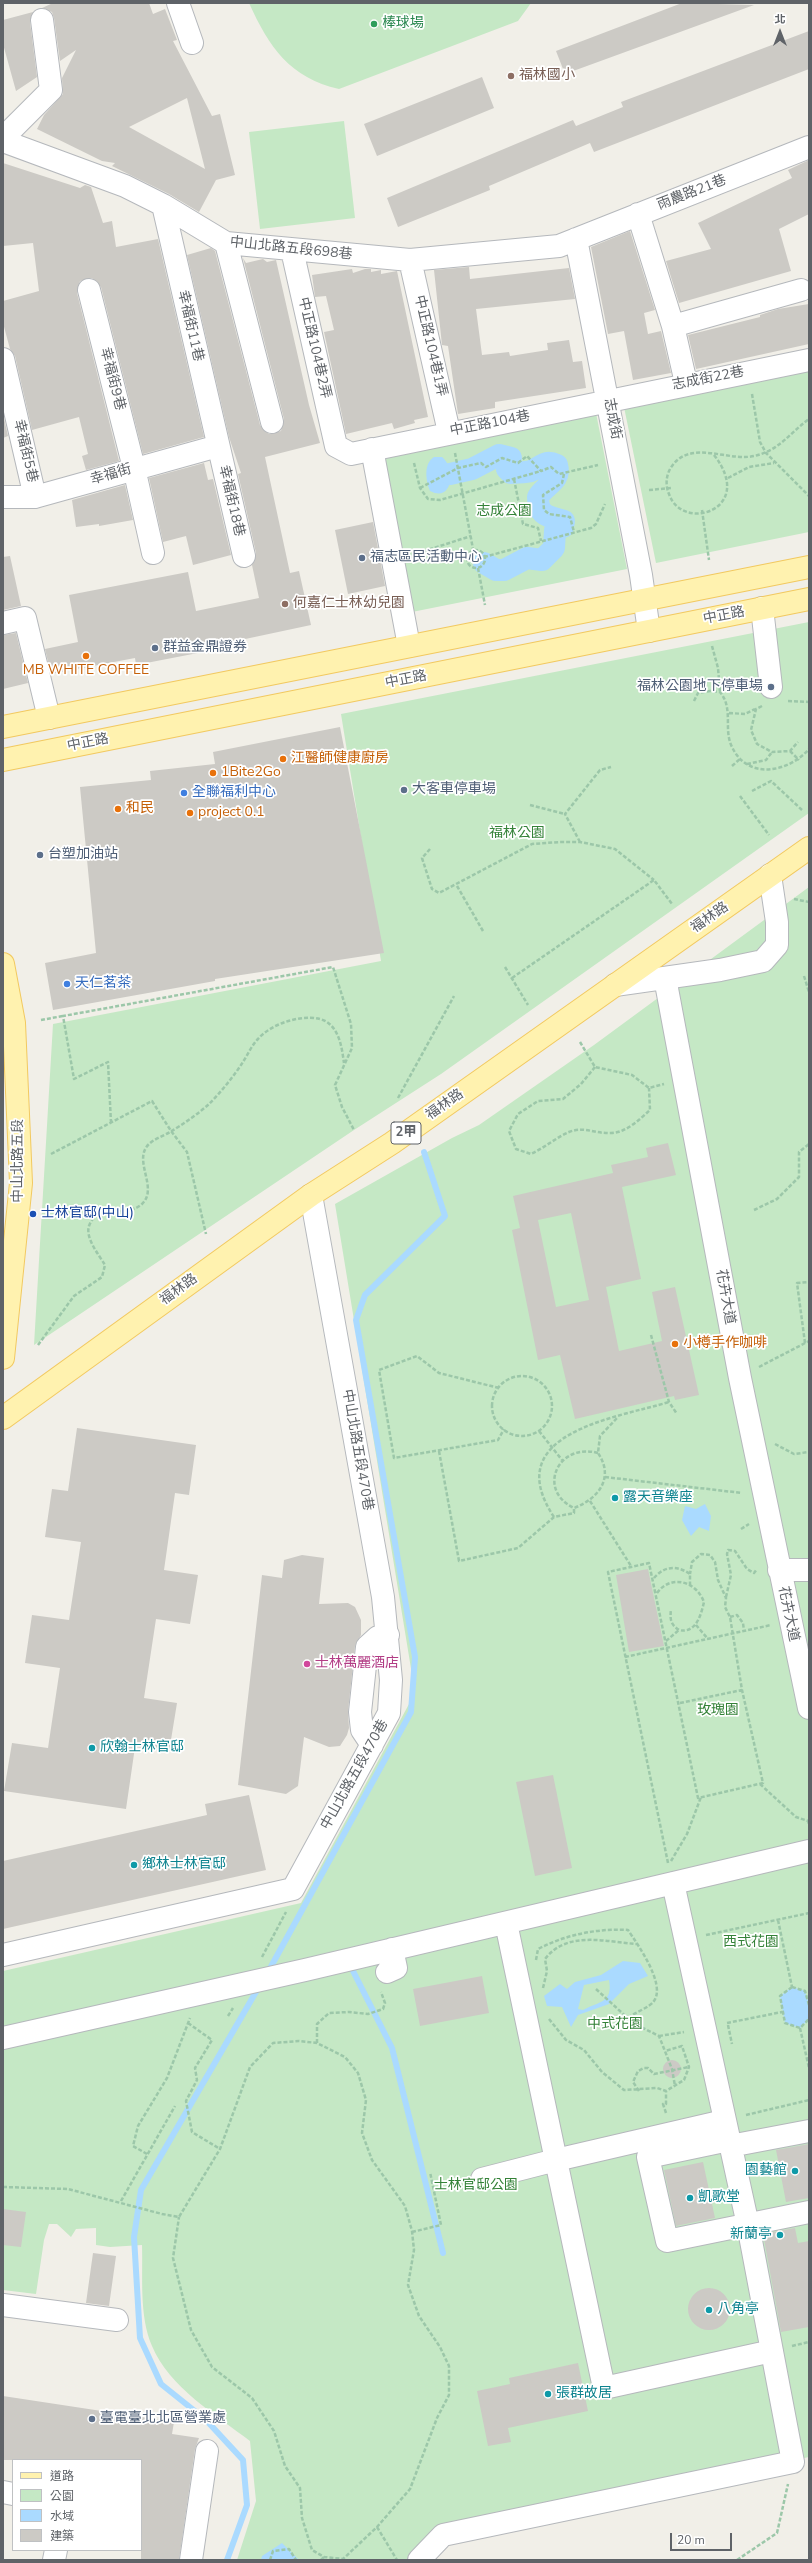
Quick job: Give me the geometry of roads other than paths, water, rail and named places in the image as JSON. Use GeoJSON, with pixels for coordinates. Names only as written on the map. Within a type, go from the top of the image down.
{"type":"FeatureCollection","features":[{"type":"Feature","properties":{"kind":"main road"},"geometry":{"type":"LineString","coordinates":[[3,727],[809,566]]}},
{"type":"Feature","properties":{"kind":"main road","name":"中正路"},"geometry":{"type":"LineString","coordinates":[[3,760],[809,599]]}},
{"type":"Feature","properties":{"kind":"main road","name":"福林路"},"geometry":{"type":"LineString","coordinates":[[3,1418],[311,1195],[392,1143],[809,848]]}},
{"type":"Feature","properties":{"kind":"main road","name":"中山北路五段"},"geometry":{"type":"LineString","coordinates":[[3,964],[14,1023],[21,1183],[3,1358]]}},
{"type":"Feature","properties":{"kind":"street"},"geometry":{"type":"LineString","coordinates":[[178,3],[192,43]]}},
{"type":"Feature","properties":{"kind":"street"},"geometry":{"type":"LineString","coordinates":[[3,138],[51,90],[42,20]]}},
{"type":"Feature","properties":{"kind":"street","name":"中山北路五段698巷"},"geometry":{"type":"LineString","coordinates":[[3,142],[125,186],[163,205],[226,243],[410,260],[559,246],[576,239]]}},
{"type":"Feature","properties":{"kind":"street","name":"雨農路21巷"},"geometry":{"type":"LineString","coordinates":[[576,239],[809,147]]}},
{"type":"Feature","properties":{"kind":"street","name":"幸福街11巷"},"geometry":{"type":"LineString","coordinates":[[163,205],[218,446]]}},
{"type":"Feature","properties":{"kind":"street"},"geometry":{"type":"LineString","coordinates":[[638,214],[673,326],[686,384]]}},
{"type":"Feature","properties":{"kind":"street","name":"志成街"},"geometry":{"type":"LineString","coordinates":[[576,239],[608,401],[649,631]]}},
{"type":"Feature","properties":{"kind":"street"},"geometry":{"type":"LineString","coordinates":[[226,243],[272,422]]}},
{"type":"Feature","properties":{"kind":"street","name":"中正路104巷2弄"},"geometry":{"type":"LineString","coordinates":[[292,250],[336,446]]}},
{"type":"Feature","properties":{"kind":"street","name":"中正路104巷1弄"},"geometry":{"type":"LineString","coordinates":[[410,260],[450,432]]}},
{"type":"Feature","properties":{"kind":"street","name":"幸福街9巷"},"geometry":{"type":"LineString","coordinates":[[89,290],[134,468],[153,553]]}},
{"type":"Feature","properties":{"kind":"street"},"geometry":{"type":"LineString","coordinates":[[673,326],[801,290]]}},
{"type":"Feature","properties":{"kind":"street","name":"幸福街5巷"},"geometry":{"type":"LineString","coordinates":[[3,359],[35,497]]}},
{"type":"Feature","properties":{"kind":"street","name":"志成街22巷"},"geometry":{"type":"LineString","coordinates":[[608,401],[809,360]]}},
{"type":"Feature","properties":{"kind":"street","name":"中正路104巷"},"geometry":{"type":"LineString","coordinates":[[336,446],[351,454],[450,432],[608,401]]}},
{"type":"Feature","properties":{"kind":"street","name":"幸福街"},"geometry":{"type":"LineString","coordinates":[[3,497],[35,497],[134,468],[218,446]]}},
{"type":"Feature","properties":{"kind":"street","name":"幸福街18巷"},"geometry":{"type":"LineString","coordinates":[[218,446],[244,556]]}},
{"type":"Feature","properties":{"kind":"street"},"geometry":{"type":"LineString","coordinates":[[372,449],[409,646]]}},
{"type":"Feature","properties":{"kind":"street"},"geometry":{"type":"LineString","coordinates":[[762,608],[769,695]]}},
{"type":"Feature","properties":{"kind":"street"},"geometry":{"type":"LineString","coordinates":[[3,623],[25,618],[49,718]]}},
{"type":"Feature","properties":{"kind":"street"},"geometry":{"type":"LineString","coordinates":[[615,985],[763,961],[777,945],[777,922],[770,875]]}},
{"type":"Feature","properties":{"kind":"street","name":"花卉大道"},"geometry":{"type":"LineString","coordinates":[[665,978],[682,1080],[764,1495],[769,1569],[790,1621],[809,1708]]}},
{"type":"Feature","properties":{"kind":"street","name":"中山北路五段470巷"},"geometry":{"type":"LineString","coordinates":[[3,1955],[293,1889],[389,1713],[392,1680],[388,1634],[311,1195]]}},
{"type":"Feature","properties":{"kind":"street"},"geometry":{"type":"LineString","coordinates":[[769,1569],[809,1570]]}},
{"type":"Feature","properties":{"kind":"street"},"geometry":{"type":"LineString","coordinates":[[372,1745],[362,1730],[360,1712],[368,1646],[378,1637],[388,1634]]}},
{"type":"Feature","properties":{"kind":"street"},"geometry":{"type":"LineString","coordinates":[[3,2038],[305,1970],[809,1851]]}},
{"type":"Feature","properties":{"kind":"street"},"geometry":{"type":"LineString","coordinates":[[418,2560],[443,2534],[792,2462],[748,2225],[703,2028],[673,1884]]}},
{"type":"Feature","properties":{"kind":"street"},"geometry":{"type":"LineString","coordinates":[[506,1923],[604,2388],[772,2351]]}},
{"type":"Feature","properties":{"kind":"street"},"geometry":{"type":"LineString","coordinates":[[387,1972],[396,1968],[392,1949]]}},
{"type":"Feature","properties":{"kind":"street"},"geometry":{"type":"LineString","coordinates":[[482,2179],[556,2160],[727,2132],[809,2131]]}},
{"type":"Feature","properties":{"kind":"street"},"geometry":{"type":"LineString","coordinates":[[727,2132],[648,2157],[667,2241],[809,2212]]}},
{"type":"Feature","properties":{"kind":"street"},"geometry":{"type":"LineString","coordinates":[[3,2305],[117,2320]]}},
{"type":"Feature","properties":{"kind":"street"},"geometry":{"type":"LineString","coordinates":[[191,2560],[207,2451]]}},
{"type":"Feature","properties":{"kind":"water"},"geometry":{"type":"Polygon","coordinates":[[[434,457],[442,457],[449,469],[450,483],[444,492],[438,493],[430,491],[427,482],[426,473],[428,464],[434,457]]]}},
{"type":"Feature","properties":{"kind":"water"},"geometry":{"type":"Polygon","coordinates":[[[705,1504],[711,1516],[709,1531],[699,1527],[691,1536],[682,1520],[685,1506],[696,1509],[705,1504]]]}},
{"type":"Feature","properties":{"kind":"water"},"geometry":{"type":"Polygon","coordinates":[[[623,1961],[640,1963],[648,1976],[629,1984],[609,2004],[578,2015],[571,2027],[562,2007],[547,2006],[544,1996],[560,1984],[567,1989],[575,1982],[601,1975],[623,1961]],[[609,1980],[584,1985],[578,2009],[583,2010],[600,2003],[607,1997],[610,1988],[609,1980]]]}},
{"type":"Feature","properties":{"kind":"water"},"geometry":{"type":"Polygon","coordinates":[[[792,1987],[805,1991],[809,2005],[809,2019],[800,2028],[785,2023],[780,1996],[792,1987]]]}},
{"type":"Feature","properties":{"kind":"water"},"geometry":{"type":"Polygon","coordinates":[[[282,2543],[299,2560],[261,2560],[262,2556],[282,2543]]]}},
{"type":"Feature","properties":{"kind":"waterway"},"geometry":{"type":"LineString","coordinates":[[450,474],[472,469],[499,455],[511,458],[507,469],[511,473],[531,471],[546,463],[553,463],[557,465],[558,470],[555,479],[538,497],[540,508],[545,515],[564,521],[563,527],[555,530],[554,548],[542,560],[527,558],[504,570],[496,570],[484,563]]}},
{"type":"Feature","properties":{"kind":"waterway"},"geometry":{"type":"LineString","coordinates":[[268,1972],[411,1712],[415,1657],[356,1320],[365,1295],[445,1216],[424,1152]]}},
{"type":"Feature","properties":{"kind":"waterway"},"geometry":{"type":"LineString","coordinates":[[351,1967],[392,2048],[443,2253]]}},
{"type":"Feature","properties":{"kind":"waterway"},"geometry":{"type":"LineString","coordinates":[[227,2560],[247,2505],[243,2460],[206,2420],[161,2384],[140,2338],[134,2237],[141,2190],[260,1985]]}},
{"type":"Feature","properties":{"kind":"place","name":"棒球場"},"geometry":{"type":"Point","coordinates":[374,24]}},
{"type":"Feature","properties":{"kind":"place","name":"福林國小"},"geometry":{"type":"Point","coordinates":[511,76]}},
{"type":"Feature","properties":{"kind":"place","name":"福志區民活動中心"},"geometry":{"type":"Point","coordinates":[362,558]}},
{"type":"Feature","properties":{"kind":"place","name":"何嘉仁士林幼兒園"},"geometry":{"type":"Point","coordinates":[285,604]}},
{"type":"Feature","properties":{"kind":"place","name":"群益金鼎證券"},"geometry":{"type":"Point","coordinates":[155,648]}},
{"type":"Feature","properties":{"kind":"place","name":"MB WHITE COFFEE"},"geometry":{"type":"Point","coordinates":[86,656]}},
{"type":"Feature","properties":{"kind":"place","name":"福林公園地下停車場"},"geometry":{"type":"Point","coordinates":[771,687]}},
{"type":"Feature","properties":{"kind":"place","name":"江醫師健康廚房"},"geometry":{"type":"Point","coordinates":[283,759]}},
{"type":"Feature","properties":{"kind":"place","name":"1Bite2Go"},"geometry":{"type":"Point","coordinates":[213,773]}},
{"type":"Feature","properties":{"kind":"place","name":"大客車停車場"},"geometry":{"type":"Point","coordinates":[404,790]}},
{"type":"Feature","properties":{"kind":"place","name":"全聯福利中心"},"geometry":{"type":"Point","coordinates":[184,793]}},
{"type":"Feature","properties":{"kind":"place","name":"和民"},"geometry":{"type":"Point","coordinates":[118,809]}},
{"type":"Feature","properties":{"kind":"place","name":"project 0.1"},"geometry":{"type":"Point","coordinates":[190,813]}},
{"type":"Feature","properties":{"kind":"place","name":"台塑加油站"},"geometry":{"type":"Point","coordinates":[40,855]}},
{"type":"Feature","properties":{"kind":"place","name":"天仁茗茶"},"geometry":{"type":"Point","coordinates":[67,984]}},
{"type":"Feature","properties":{"kind":"place","name":"士林官邸(中山)"},"geometry":{"type":"Point","coordinates":[33,1214]}},
{"type":"Feature","properties":{"kind":"place","name":"小樽手作咖啡"},"geometry":{"type":"Point","coordinates":[675,1344]}},
{"type":"Feature","properties":{"kind":"place","name":"露天音樂座"},"geometry":{"type":"Point","coordinates":[615,1498]}},
{"type":"Feature","properties":{"kind":"place","name":"士林萬麗酒店"},"geometry":{"type":"Point","coordinates":[307,1664]}},
{"type":"Feature","properties":{"kind":"place","name":"欣翰士林官邸"},"geometry":{"type":"Point","coordinates":[92,1748]}},
{"type":"Feature","properties":{"kind":"place","name":"鄉林士林官邸"},"geometry":{"type":"Point","coordinates":[134,1865]}},
{"type":"Feature","properties":{"kind":"place","name":"園藝館"},"geometry":{"type":"Point","coordinates":[795,2171]}},
{"type":"Feature","properties":{"kind":"place","name":"凱歌堂"},"geometry":{"type":"Point","coordinates":[690,2198]}},
{"type":"Feature","properties":{"kind":"place","name":"新蘭亭"},"geometry":{"type":"Point","coordinates":[780,2235]}},
{"type":"Feature","properties":{"kind":"place","name":"八角亭"},"geometry":{"type":"Point","coordinates":[709,2310]}},
{"type":"Feature","properties":{"kind":"place","name":"張群故居"},"geometry":{"type":"Point","coordinates":[548,2394]}},
{"type":"Feature","properties":{"kind":"place","name":"臺電臺北北區營業處"},"geometry":{"type":"Point","coordinates":[92,2419]}},
{"type":"Feature","properties":{"kind":"park label","name":"志成公園"},"geometry":{"type":"Point","coordinates":[504,512]}},
{"type":"Feature","properties":{"kind":"park label","name":"福林公園"},"geometry":{"type":"Point","coordinates":[517,834]}},
{"type":"Feature","properties":{"kind":"park label","name":"玫瑰園"},"geometry":{"type":"Point","coordinates":[718,1711]}},
{"type":"Feature","properties":{"kind":"park label","name":"西式花園"},"geometry":{"type":"Point","coordinates":[751,1943]}},
{"type":"Feature","properties":{"kind":"park label","name":"中式花園"},"geometry":{"type":"Point","coordinates":[615,2025]}},
{"type":"Feature","properties":{"kind":"park label","name":"士林官邸公園"},"geometry":{"type":"Point","coordinates":[476,2186]}}]}
